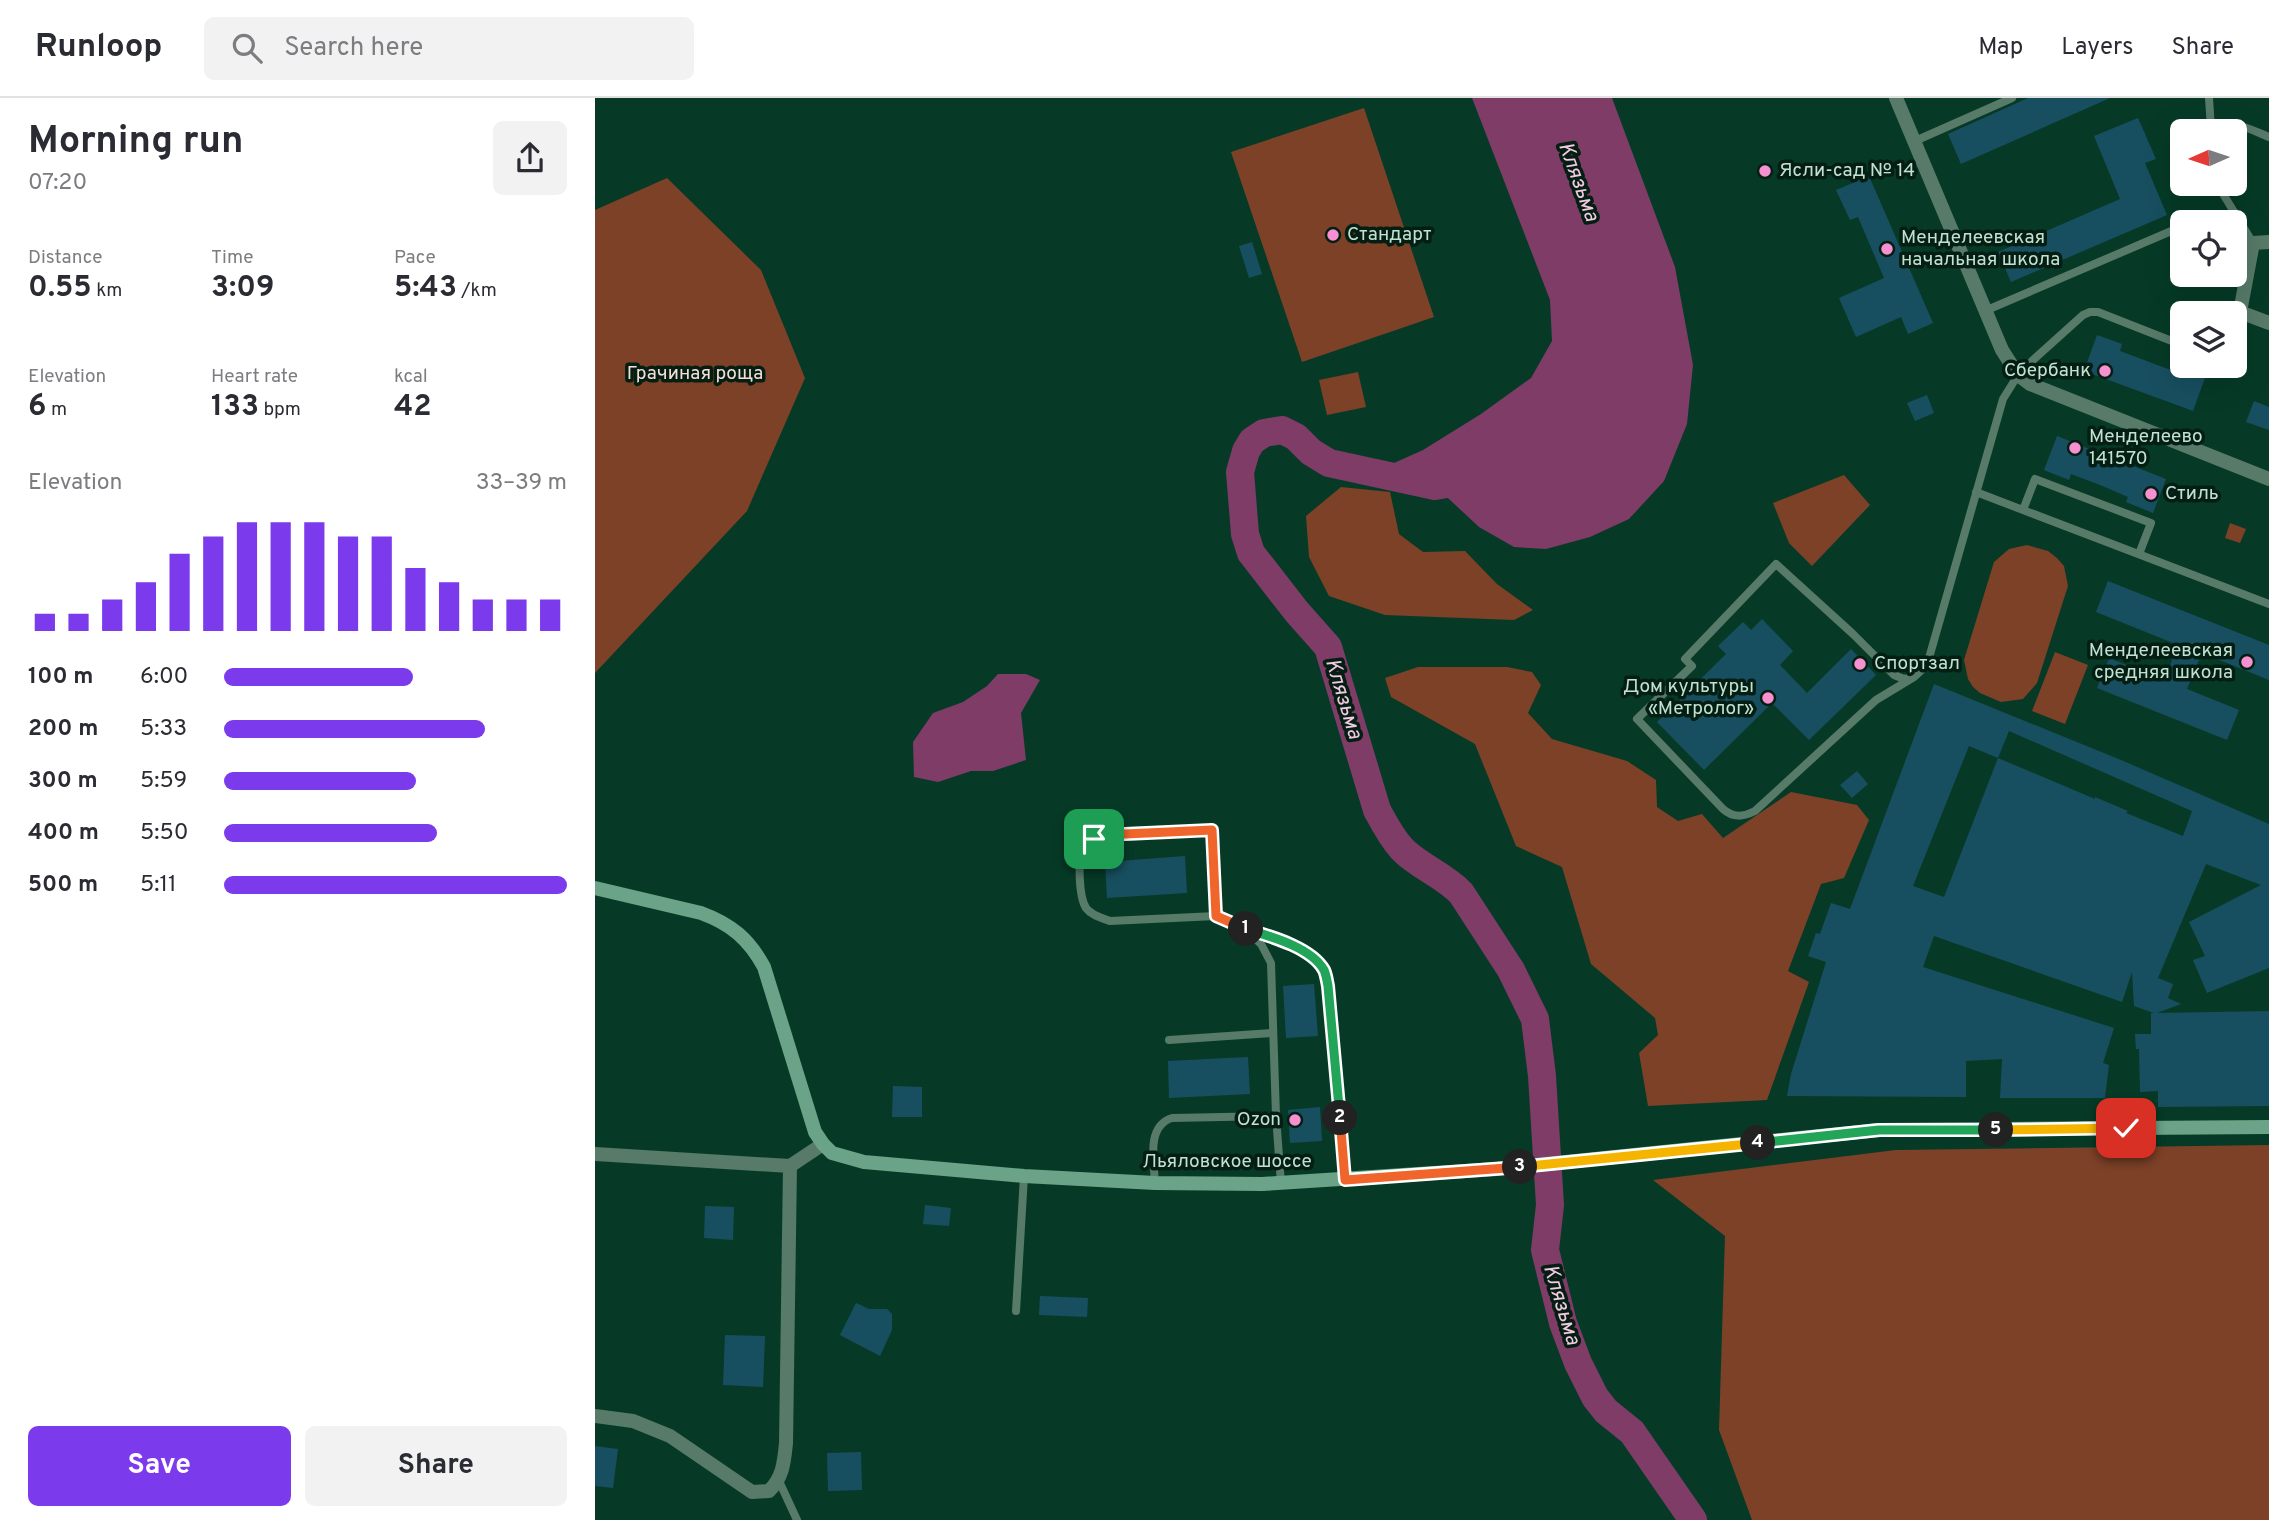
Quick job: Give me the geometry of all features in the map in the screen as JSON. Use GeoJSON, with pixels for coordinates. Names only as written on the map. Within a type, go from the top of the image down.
{"type":"FeatureCollection","features":[{"type":"Feature","properties":{"kind":"street"},"geometry":{"type":"LineString","coordinates":[[1896,98],[2003,350],[2018,375],[2030,384],[2269,479]]}},
{"type":"Feature","properties":{"kind":"street"},"geometry":{"type":"LineString","coordinates":[[2241,301],[2253,243],[2269,242]]}},
{"type":"Feature","properties":{"kind":"street"},"geometry":{"type":"LineString","coordinates":[[2247,321],[2269,323]]}},
{"type":"Feature","properties":{"kind":"street"},"geometry":{"type":"LineString","coordinates":[[595,888],[701,913],[725,923],[743,937],[764,967],[815,1132],[823,1144],[790,1166],[595,1154]]}},
{"type":"Feature","properties":{"kind":"street","name":"Льяловское шоссе"},"geometry":{"type":"LineString","coordinates":[[823,1144],[832,1153],[864,1162],[1024,1176],[1154,1183],[1281,1184],[1497,1169],[1879,1130],[2269,1127]]}},
{"type":"Feature","properties":{"kind":"street"},"geometry":{"type":"LineString","coordinates":[[595,1416],[633,1421],[670,1436],[752,1492],[769,1492],[779,1481],[786,1443],[790,1166]]}},
{"type":"Feature","properties":{"kind":"lane"},"geometry":{"type":"LineString","coordinates":[[1915,141],[2012,98]]}},
{"type":"Feature","properties":{"kind":"lane"},"geometry":{"type":"LineString","coordinates":[[2209,98],[2210,119]]}},
{"type":"Feature","properties":{"kind":"lane"},"geometry":{"type":"LineString","coordinates":[[2247,129],[2269,137]]}},
{"type":"Feature","properties":{"kind":"lane"},"geometry":{"type":"LineString","coordinates":[[2224,196],[2253,243],[2247,244]]}},
{"type":"Feature","properties":{"kind":"lane"},"geometry":{"type":"LineString","coordinates":[[1986,310],[2170,232]]}},
{"type":"Feature","properties":{"kind":"lane"},"geometry":{"type":"LineString","coordinates":[[1914,677],[1904,679],[1893,675],[1853,634],[1776,564],[1685,659],[1692,666],[1637,719],[1729,815],[1747,815],[1755,811],[1876,700],[1914,677],[1927,665],[2003,399],[2018,375],[2083,315],[2090,312],[2098,312],[2170,340]]}},
{"type":"Feature","properties":{"kind":"lane"},"geometry":{"type":"LineString","coordinates":[[2023,510],[2035,479],[2100,503],[2151,523],[2139,554]]}},
{"type":"Feature","properties":{"kind":"lane"},"geometry":{"type":"LineString","coordinates":[[1976,492],[2269,604]]}},
{"type":"Feature","properties":{"kind":"lane"},"geometry":{"type":"LineString","coordinates":[[1216,916],[1212,830],[1103,835],[1085,845],[1080,863],[1081,894],[1086,907],[1095,916],[1110,921],[1216,916],[1287,941],[1324,969],[1328,986],[1345,1180]]}},
{"type":"Feature","properties":{"kind":"lane"},"geometry":{"type":"LineString","coordinates":[[1244,928],[1261,944],[1271,963],[1281,1184]]}},
{"type":"Feature","properties":{"kind":"lane"},"geometry":{"type":"LineString","coordinates":[[1169,1040],[1273,1033]]}},
{"type":"Feature","properties":{"kind":"lane"},"geometry":{"type":"LineString","coordinates":[[1154,1183],[1154,1142],[1159,1126],[1164,1121],[1172,1118],[1276,1116]]}},
{"type":"Feature","properties":{"kind":"lane"},"geometry":{"type":"LineString","coordinates":[[1016,1311],[1024,1176]]}},
{"type":"Feature","properties":{"kind":"lane"},"geometry":{"type":"LineString","coordinates":[[779,1481],[797,1520]]}},
{"type":"Feature","properties":{"kind":"green space","name":"Стандарт"},"geometry":{"type":"Polygon","coordinates":[[[1364,108],[1434,317],[1302,362],[1231,152],[1364,108]]]}},
{"type":"Feature","properties":{"kind":"green space","name":"Грачиная роща"},"geometry":{"type":"Polygon","coordinates":[[[667,178],[761,270],[805,378],[747,511],[595,673],[595,210],[667,178]]]}},
{"type":"Feature","properties":{"kind":"green space"},"geometry":{"type":"Polygon","coordinates":[[[1358,372],[1366,407],[1327,415],[1319,380],[1358,372]]]}},
{"type":"Feature","properties":{"kind":"green space"},"geometry":{"type":"Polygon","coordinates":[[[1844,475],[1870,505],[1812,566],[1789,543],[1773,503],[1844,475]]]}},
{"type":"Feature","properties":{"kind":"green space"},"geometry":{"type":"Polygon","coordinates":[[[1341,487],[1390,492],[1399,534],[1423,552],[1465,551],[1497,584],[1533,610],[1514,620],[1385,615],[1329,596],[1309,557],[1306,516],[1341,487]]]}},
{"type":"Feature","properties":{"kind":"green space"},"geometry":{"type":"Polygon","coordinates":[[[2230,523],[2246,529],[2240,543],[2225,538],[2230,523]]]}},
{"type":"Feature","properties":{"kind":"green space"},"geometry":{"type":"Polygon","coordinates":[[[2027,545],[2048,551],[2057,558],[2064,566],[2068,586],[2037,683],[2023,699],[2001,702],[1973,687],[1968,679],[1964,660],[1994,562],[2009,549],[2027,545]]]}},
{"type":"Feature","properties":{"kind":"green space"},"geometry":{"type":"Polygon","coordinates":[[[2055,652],[2088,665],[2065,724],[2032,711],[2055,652]]]}},
{"type":"Feature","properties":{"kind":"green space"},"geometry":{"type":"Polygon","coordinates":[[[1418,667],[1507,667],[1532,672],[1541,685],[1528,713],[1552,739],[1627,761],[1656,780],[1657,807],[1678,821],[1702,814],[1723,838],[1791,792],[1857,805],[1869,820],[1844,878],[1821,884],[1788,971],[1809,982],[1767,1100],[1648,1106],[1639,1053],[1658,1035],[1655,1018],[1591,964],[1562,867],[1516,846],[1475,744],[1391,697],[1385,678],[1418,667]]]}},
{"type":"Feature","properties":{"kind":"green space"},"geometry":{"type":"Polygon","coordinates":[[[2269,1145],[2269,1520],[1752,1520],[1719,1430],[1725,1236],[1653,1180],[1896,1150],[2269,1145]]]}},
{"type":"Feature","properties":{"kind":"water"},"geometry":{"type":"Polygon","coordinates":[[[1472,98],[1612,98],[1675,267],[1693,365],[1687,424],[1664,481],[1629,519],[1590,537],[1546,549],[1514,547],[1479,527],[1435,486],[1374,472],[1423,450],[1481,414],[1531,378],[1552,341],[1550,300],[1472,98]]]}},
{"type":"Feature","properties":{"kind":"water"},"geometry":{"type":"Polygon","coordinates":[[[998,674],[1026,674],[1040,680],[1021,713],[1026,760],[993,771],[971,771],[938,782],[914,777],[913,742],[933,713],[963,702],[987,686],[998,674]]]}},
{"type":"Feature","properties":{"kind":"building"},"geometry":{"type":"Polygon","coordinates":[[[2028,98],[2110,98],[1961,164],[1948,134],[2028,98]]]}},
{"type":"Feature","properties":{"kind":"building"},"geometry":{"type":"Polygon","coordinates":[[[2138,118],[2156,159],[2145,163],[2167,215],[2011,282],[1998,252],[2120,199],[2094,136],[2138,118]]]}},
{"type":"Feature","properties":{"kind":"building","name":"Менделеевская начальная школа"},"geometry":{"type":"Polygon","coordinates":[[[1869,176],[1933,323],[1908,334],[1901,317],[1856,337],[1839,298],[1884,278],[1858,217],[1850,220],[1836,190],[1869,176]]]}},
{"type":"Feature","properties":{"kind":"building"},"geometry":{"type":"Polygon","coordinates":[[[1252,242],[1262,274],[1249,278],[1239,246],[1252,242]]]}},
{"type":"Feature","properties":{"kind":"building"},"geometry":{"type":"Polygon","coordinates":[[[2097,335],[2122,344],[2120,351],[2170,370],[2170,378],[2205,378],[2193,411],[2084,371],[2097,335]]]}},
{"type":"Feature","properties":{"kind":"building"},"geometry":{"type":"Polygon","coordinates":[[[1927,395],[1934,413],[1915,421],[1907,403],[1927,395]]]}},
{"type":"Feature","properties":{"kind":"building"},"geometry":{"type":"Polygon","coordinates":[[[2254,401],[2269,407],[2269,430],[2246,422],[2254,401]]]}},
{"type":"Feature","properties":{"kind":"building"},"geometry":{"type":"Polygon","coordinates":[[[2057,436],[2166,479],[2153,513],[2126,502],[2128,497],[2100,485],[2071,474],[2069,480],[2044,470],[2057,436]]]}},
{"type":"Feature","properties":{"kind":"building","name":"Менделеевская средняя школа"},"geometry":{"type":"Polygon","coordinates":[[[2108,581],[2269,645],[2269,680],[2202,653],[2187,689],[2239,710],[2227,740],[2097,688],[2109,658],[2164,680],[2178,645],[2096,612],[2108,581]]]}},
{"type":"Feature","properties":{"kind":"building","name":"Дом культуры «Метролог»"},"geometry":{"type":"Polygon","coordinates":[[[1762,619],[1793,651],[1780,665],[1807,693],[1851,649],[1876,675],[1809,740],[1772,703],[1704,770],[1657,722],[1726,654],[1718,646],[1743,622],[1751,630],[1762,619]]]}},
{"type":"Feature","properties":{"kind":"building"},"geometry":{"type":"Polygon","coordinates":[[[1934,684],[2269,824],[2269,968],[2207,993],[2193,960],[2205,956],[2189,922],[2261,885],[2206,864],[2158,978],[2173,984],[2168,998],[2181,1004],[2157,1013],[2269,1011],[2269,1106],[2158,1107],[2158,1091],[2140,1092],[2139,1049],[2136,1049],[2135,1034],[2151,1034],[2151,1013],[2154,1013],[2134,1006],[2132,972],[2122,1002],[1934,936],[1923,967],[2114,1028],[2103,1063],[2109,1065],[2105,1098],[2000,1098],[2002,1059],[1966,1061],[1966,1097],[1787,1096],[1791,1074],[1826,962],[1808,956],[1816,933],[1820,934],[1831,903],[1850,909],[1934,684]],[[2009,731],[1998,758],[2183,836],[2192,811],[2009,731]],[[1969,746],[1913,886],[1944,897],[1998,758],[1969,746]]]}},
{"type":"Feature","properties":{"kind":"building"},"geometry":{"type":"Polygon","coordinates":[[[1857,771],[1868,784],[1852,798],[1840,785],[1857,771]]]}},
{"type":"Feature","properties":{"kind":"building"},"geometry":{"type":"Polygon","coordinates":[[[1185,856],[1187,893],[1107,898],[1105,862],[1185,856]]]}},
{"type":"Feature","properties":{"kind":"building"},"geometry":{"type":"Polygon","coordinates":[[[1314,984],[1318,1036],[1286,1038],[1283,986],[1314,984]]]}},
{"type":"Feature","properties":{"kind":"building"},"geometry":{"type":"Polygon","coordinates":[[[1248,1057],[1250,1094],[1169,1098],[1168,1061],[1248,1057]]]}},
{"type":"Feature","properties":{"kind":"building"},"geometry":{"type":"Polygon","coordinates":[[[893,1086],[922,1087],[922,1117],[892,1117],[893,1086]]]}},
{"type":"Feature","properties":{"kind":"building"},"geometry":{"type":"Polygon","coordinates":[[[1320,1107],[1322,1141],[1290,1143],[1288,1110],[1320,1107]]]}},
{"type":"Feature","properties":{"kind":"building"},"geometry":{"type":"Polygon","coordinates":[[[925,1205],[951,1208],[949,1226],[923,1224],[925,1205]]]}},
{"type":"Feature","properties":{"kind":"building"},"geometry":{"type":"Polygon","coordinates":[[[705,1206],[734,1207],[733,1240],[704,1238],[705,1206]]]}},
{"type":"Feature","properties":{"kind":"building"},"geometry":{"type":"Polygon","coordinates":[[[1040,1296],[1088,1298],[1087,1317],[1039,1315],[1040,1296]]]}},
{"type":"Feature","properties":{"kind":"building"},"geometry":{"type":"Polygon","coordinates":[[[856,1303],[869,1309],[887,1309],[892,1314],[892,1330],[880,1356],[840,1335],[856,1303]]]}},
{"type":"Feature","properties":{"kind":"building"},"geometry":{"type":"Polygon","coordinates":[[[725,1335],[765,1336],[763,1387],[723,1385],[725,1335]]]}},
{"type":"Feature","properties":{"kind":"building"},"geometry":{"type":"Polygon","coordinates":[[[595,1446],[618,1449],[613,1488],[595,1486],[595,1446]]]}},
{"type":"Feature","properties":{"kind":"building"},"geometry":{"type":"Polygon","coordinates":[[[861,1452],[862,1490],[828,1491],[827,1453],[861,1452]]]}},
{"type":"Feature","properties":{"kind":"waterway","name":"Клязьма"},"geometry":{"type":"LineString","coordinates":[[1471,480],[1435,486],[1329,463],[1311,452],[1296,437],[1282,430],[1264,433],[1252,441],[1240,472],[1245,534],[1251,553],[1328,647],[1377,810],[1388,830],[1408,855],[1461,893],[1511,970],[1535,1019],[1542,1076],[1550,1205],[1545,1250],[1563,1323],[1578,1363],[1595,1397],[1606,1411],[1632,1432],[1693,1520]]}},
{"type":"Feature","properties":{"kind":"place","name":"Ясли-сад № 14"},"geometry":{"type":"Point","coordinates":[1765,171]}},
{"type":"Feature","properties":{"kind":"place","name":"Стандарт"},"geometry":{"type":"Point","coordinates":[1333,235]}},
{"type":"Feature","properties":{"kind":"place","name":"Менделеевская начальная школа"},"geometry":{"type":"Point","coordinates":[1887,249]}},
{"type":"Feature","properties":{"kind":"place","name":"Сбербанк"},"geometry":{"type":"Point","coordinates":[2105,371]}},
{"type":"Feature","properties":{"kind":"place","name":"Менделеево 141570"},"geometry":{"type":"Point","coordinates":[2075,448]}},
{"type":"Feature","properties":{"kind":"place","name":"Стиль"},"geometry":{"type":"Point","coordinates":[2151,494]}},
{"type":"Feature","properties":{"kind":"place","name":"Менделеевская средняя школа"},"geometry":{"type":"Point","coordinates":[2247,662]}},
{"type":"Feature","properties":{"kind":"place","name":"Спортзал"},"geometry":{"type":"Point","coordinates":[1860,664]}},
{"type":"Feature","properties":{"kind":"place","name":"Дом культуры «Метролог»"},"geometry":{"type":"Point","coordinates":[1768,698]}},
{"type":"Feature","properties":{"kind":"place","name":"Ozon"},"geometry":{"type":"Point","coordinates":[1295,1120]}},
{"type":"Feature","properties":{"kind":"route"},"geometry":{"type":"LineString","coordinates":[[1094,839],[1103,835],[1212,830],[1216,916],[1287,941],[1324,969],[1328,986],[1345,1180],[1497,1169],[1879,1130],[2126,1128]]}}]}
